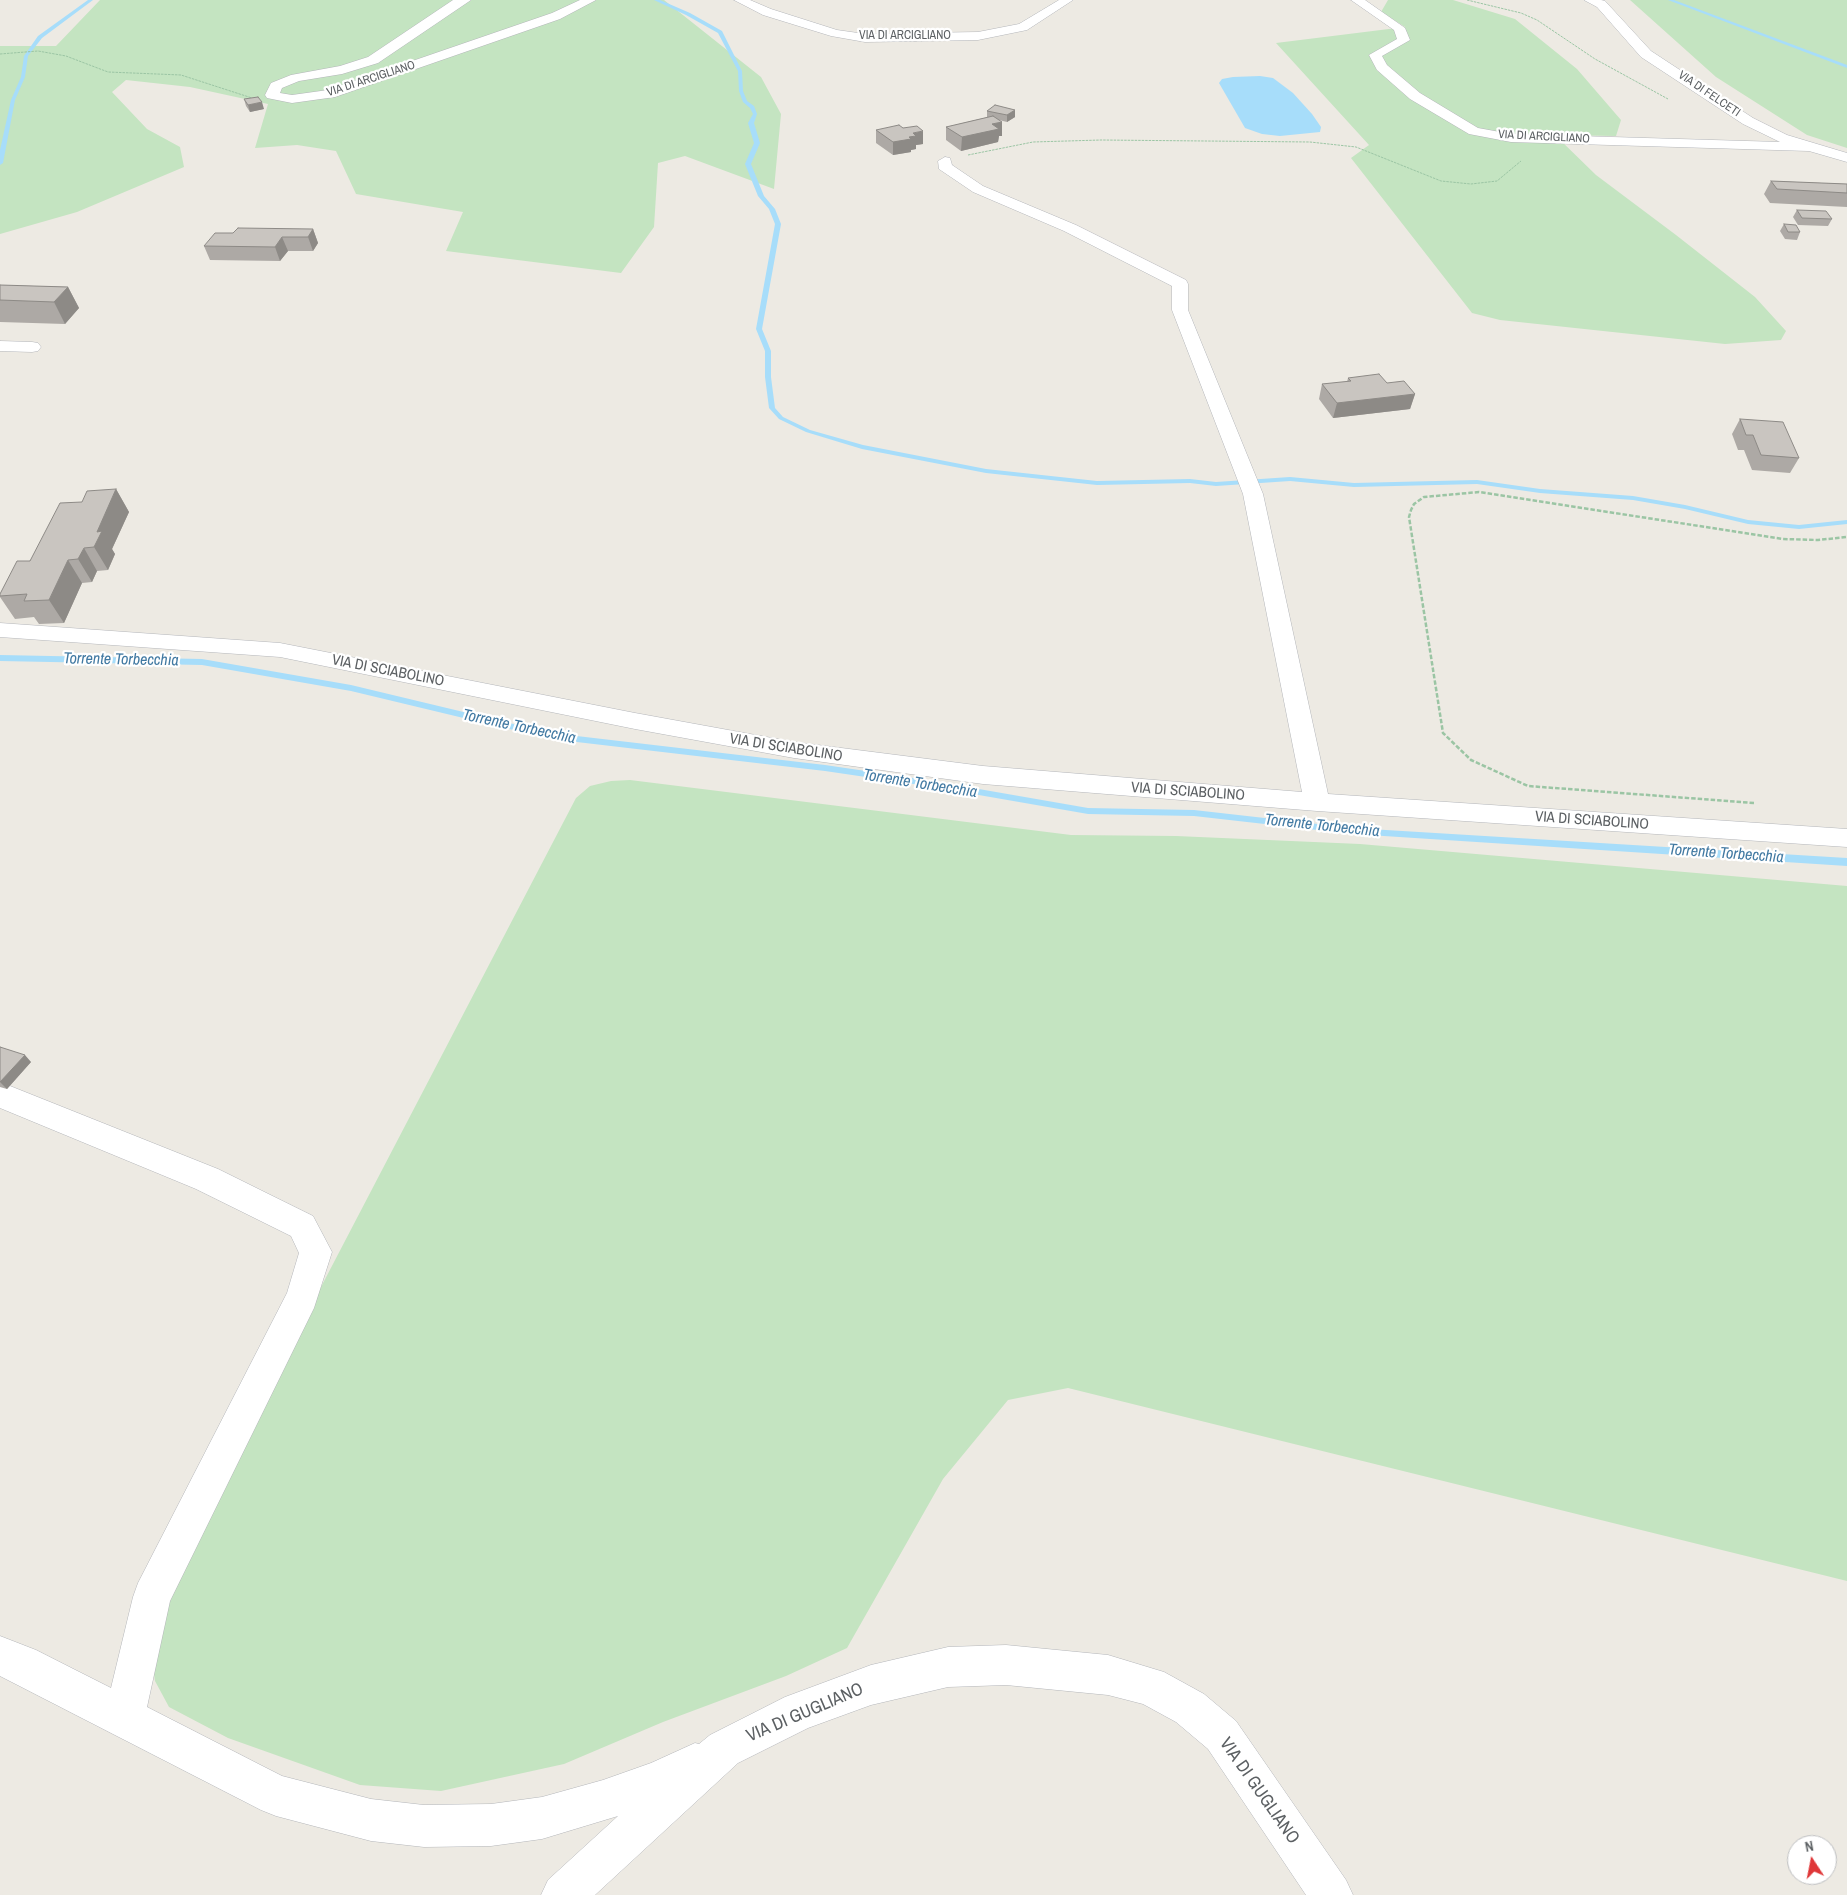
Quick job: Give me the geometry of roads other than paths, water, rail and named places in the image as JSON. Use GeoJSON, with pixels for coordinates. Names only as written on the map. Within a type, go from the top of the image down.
{"type":"FeatureCollection","features":[{"type":"Feature","properties":{"kind":"street","name":"VIA DI ARCIGLIANO"},"geometry":{"type":"LineString","coordinates":[[465,0],[456,3],[373,60],[342,70],[296,78],[276,86],[272,95],[292,99],[330,94],[556,16],[590,0]]}},
{"type":"Feature","properties":{"kind":"street","name":"VIA DI ARCIGLIANO"},"geometry":{"type":"LineString","coordinates":[[740,0],[767,12],[826,30],[864,38],[987,34],[1024,27],[1067,0]]}},
{"type":"Feature","properties":{"kind":"street","name":"VIA DI ARCIGLIANO"},"geometry":{"type":"LineString","coordinates":[[1357,0],[1376,5],[1399,28],[1404,40],[1375,55],[1382,67],[1415,96],[1474,131],[1511,138],[1807,147]]}},
{"type":"Feature","properties":{"kind":"street","name":"VIA DI FELCETI"},"geometry":{"type":"LineString","coordinates":[[1590,0],[1601,4],[1646,54],[1748,121],[1771,134],[1807,147],[1847,158]]}},
{"type":"Feature","properties":{"kind":"street"},"geometry":{"type":"LineString","coordinates":[[945,161],[944,166],[978,189],[1070,228],[1180,284],[1180,310],[1253,494],[1317,802]]}},
{"type":"Feature","properties":{"kind":"street"},"geometry":{"type":"LineString","coordinates":[[0,346],[32,347]]}},
{"type":"Feature","properties":{"kind":"street","name":"VIA DI SCIABOLINO"},"geometry":{"type":"LineString","coordinates":[[0,630],[280,650],[635,722],[794,750],[983,775],[1317,802],[1847,838]]}},
{"type":"Feature","properties":{"kind":"street"},"geometry":{"type":"LineString","coordinates":[[0,1095],[207,1179],[302,1226],[316,1252],[302,1297],[152,1597],[124,1718]]}},
{"type":"Feature","properties":{"kind":"street"},"geometry":{"type":"LineString","coordinates":[[0,1656],[22,1664],[276,1795],[371,1820],[424,1826],[491,1825],[542,1818],[603,1802],[660,1781],[724,1749]]}},
{"type":"Feature","properties":{"kind":"street","name":"VIA DI GUGLIANO"},"geometry":{"type":"LineString","coordinates":[[563,1895],[724,1749],[799,1712],[871,1684],[948,1668],[1006,1665],[1108,1675],[1150,1686],[1190,1708],[1222,1735],[1331,1895]]}},
{"type":"Feature","properties":{"kind":"water"},"geometry":{"type":"Polygon","coordinates":[[[1260,76],[1273,78],[1293,93],[1321,127],[1320,132],[1280,136],[1262,134],[1245,128],[1219,83],[1222,79],[1233,77],[1260,76]]]}},
{"type":"Feature","properties":{"kind":"waterway"},"geometry":{"type":"LineString","coordinates":[[0,163],[13,100],[23,77],[26,56],[40,37],[91,0]]}},
{"type":"Feature","properties":{"kind":"waterway"},"geometry":{"type":"LineString","coordinates":[[656,0],[688,14],[720,32],[740,71],[741,91],[745,102],[752,107],[755,114],[751,123],[757,143],[748,164],[761,196],[772,209],[778,224],[759,329],[768,351],[768,377],[772,408],[781,418],[808,431],[862,447],[986,471],[1097,483],[1190,481],[1216,484],[1290,479],[1354,485],[1477,482],[1540,491],[1633,498],[1685,507],[1748,522],[1799,527],[1847,522]]}},
{"type":"Feature","properties":{"kind":"waterway"},"geometry":{"type":"LineString","coordinates":[[1670,0],[1847,67]]}},
{"type":"Feature","properties":{"kind":"waterway","name":"Torrente Torbecchia"},"geometry":{"type":"LineString","coordinates":[[0,658],[202,662],[351,688],[551,736],[825,768],[927,783],[1088,811],[1194,813],[1353,831],[1847,862]]}}]}
